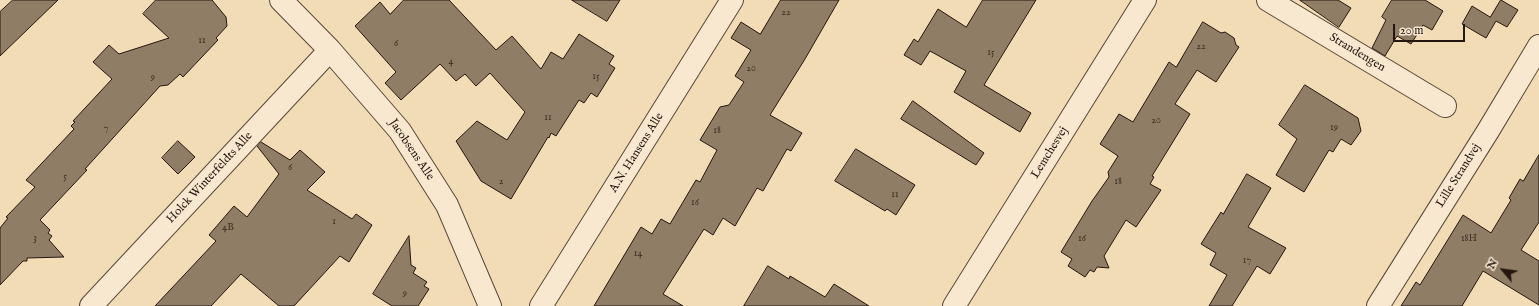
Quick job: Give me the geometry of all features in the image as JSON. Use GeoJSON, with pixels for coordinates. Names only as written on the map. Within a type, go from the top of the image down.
{"type":"FeatureCollection","features":[{"type":"Feature","properties":{"kind":"street","name":"Jacobsens Alle"},"geometry":{"type":"LineString","coordinates":[[281,0],[330,50],[400,131],[447,205],[490,306]]}},
{"type":"Feature","properties":{"kind":"street","name":"A.N. Hansens Alle"},"geometry":{"type":"LineString","coordinates":[[542,306],[732,0]]}},
{"type":"Feature","properties":{"kind":"street","name":"Lemchesvej"},"geometry":{"type":"LineString","coordinates":[[954,306],[1145,0]]}},
{"type":"Feature","properties":{"kind":"street","name":"Strandengen"},"geometry":{"type":"LineString","coordinates":[[1268,0],[1445,106]]}},
{"type":"Feature","properties":{"kind":"street","name":"Lille Strandvej"},"geometry":{"type":"LineString","coordinates":[[1378,306],[1533,69],[1539,46]]}},
{"type":"Feature","properties":{"kind":"street","name":"Holck Winterfeldts Alle"},"geometry":{"type":"LineString","coordinates":[[91,306],[330,50]]}},
{"type":"Feature","properties":{"kind":"building"},"geometry":{"type":"Polygon","coordinates":[[[13,0],[58,0],[0,56],[0,12],[13,0]]]}},
{"type":"Feature","properties":{"kind":"building"},"geometry":{"type":"Polygon","coordinates":[[[156,0],[212,0],[226,17],[227,26],[216,38],[218,40],[183,77],[180,74],[168,85],[160,86],[85,169],[87,170],[40,220],[50,230],[48,233],[52,236],[49,240],[64,257],[27,258],[27,261],[23,261],[0,285],[0,228],[8,218],[6,217],[35,187],[26,180],[74,129],[71,126],[75,122],[73,121],[112,79],[93,62],[109,45],[119,54],[169,38],[143,14],[156,0]]]}},
{"type":"Feature","properties":{"kind":"building"},"geometry":{"type":"Polygon","coordinates":[[[404,0],[449,0],[496,50],[512,36],[541,69],[551,52],[563,59],[579,34],[614,56],[609,64],[615,68],[597,97],[591,93],[584,103],[579,100],[556,136],[551,133],[511,199],[481,181],[456,141],[477,121],[507,140],[525,112],[490,73],[476,86],[465,74],[456,81],[440,64],[401,100],[385,83],[396,72],[355,26],[380,2],[390,14],[404,0]]]}},
{"type":"Feature","properties":{"kind":"building"},"geometry":{"type":"Polygon","coordinates":[[[572,0],[620,0],[607,21],[572,0]]]}},
{"type":"Feature","properties":{"kind":"building"},"geometry":{"type":"Polygon","coordinates":[[[781,0],[839,0],[805,59],[770,115],[802,133],[791,151],[787,149],[763,191],[757,188],[735,226],[723,218],[713,235],[704,229],[663,294],[683,306],[594,306],[641,227],[652,234],[661,219],[670,224],[696,180],[700,182],[717,150],[700,140],[720,107],[729,105],[744,82],[735,76],[751,50],[731,38],[741,22],[760,34],[781,0]]]}},
{"type":"Feature","properties":{"kind":"building"},"geometry":{"type":"Polygon","coordinates":[[[983,0],[1036,0],[984,85],[1031,113],[1020,132],[954,92],[966,71],[930,51],[921,65],[904,55],[914,39],[918,42],[938,9],[966,27],[983,0]]]}},
{"type":"Feature","properties":{"kind":"building"},"geometry":{"type":"Polygon","coordinates":[[[1300,0],[1338,0],[1351,8],[1339,27],[1300,0]]]}},
{"type":"Feature","properties":{"kind":"building"},"geometry":{"type":"Polygon","coordinates":[[[1392,0],[1425,0],[1443,11],[1432,30],[1423,25],[1411,44],[1397,36],[1385,56],[1372,48],[1386,20],[1382,17],[1392,0]]]}},
{"type":"Feature","properties":{"kind":"building"},"geometry":{"type":"Polygon","coordinates":[[[1501,0],[1518,10],[1507,27],[1496,21],[1486,38],[1462,24],[1472,6],[1490,17],[1501,0]]]}},
{"type":"Feature","properties":{"kind":"building"},"geometry":{"type":"Polygon","coordinates":[[[1203,22],[1221,33],[1225,32],[1234,38],[1236,45],[1239,47],[1216,82],[1197,70],[1175,104],[1190,114],[1152,176],[1154,177],[1150,184],[1161,190],[1136,227],[1126,220],[1104,256],[1109,268],[1097,267],[1094,272],[1090,270],[1085,277],[1068,266],[1072,259],[1061,252],[1092,201],[1109,177],[1108,172],[1118,156],[1100,144],[1119,114],[1133,122],[1169,62],[1176,67],[1203,22]]]}},
{"type":"Feature","properties":{"kind":"building"},"geometry":{"type":"Polygon","coordinates":[[[1305,85],[1358,118],[1361,131],[1351,145],[1341,139],[1333,152],[1329,150],[1304,192],[1276,175],[1297,139],[1279,125],[1305,85]]]}},
{"type":"Feature","properties":{"kind":"building"},"geometry":{"type":"Polygon","coordinates":[[[913,101],[984,153],[976,165],[901,119],[913,101]]]}},
{"type":"Feature","properties":{"kind":"building"},"geometry":{"type":"Polygon","coordinates":[[[178,141],[195,157],[178,174],[162,158],[178,141]]]}},
{"type":"Feature","properties":{"kind":"building"},"geometry":{"type":"Polygon","coordinates":[[[261,142],[290,160],[300,150],[325,172],[307,190],[352,219],[356,214],[372,225],[349,262],[340,256],[294,306],[279,306],[241,274],[211,306],[155,306],[216,241],[209,235],[234,206],[247,217],[279,174],[257,146],[261,142]]]}},
{"type":"Feature","properties":{"kind":"building"},"geometry":{"type":"Polygon","coordinates":[[[856,149],[915,185],[896,215],[887,209],[885,211],[835,181],[856,149]]]}},
{"type":"Feature","properties":{"kind":"building"},"geometry":{"type":"Polygon","coordinates":[[[1539,155],[1539,222],[1521,250],[1539,261],[1539,305],[1483,271],[1462,306],[1401,306],[1416,282],[1420,285],[1463,215],[1491,233],[1511,200],[1509,198],[1520,179],[1523,181],[1539,155]]]}},
{"type":"Feature","properties":{"kind":"building"},"geometry":{"type":"Polygon","coordinates":[[[1247,174],[1271,188],[1248,227],[1286,248],[1270,274],[1257,266],[1232,306],[1209,306],[1227,275],[1210,265],[1216,253],[1201,244],[1221,212],[1223,214],[1247,174]]]}},
{"type":"Feature","properties":{"kind":"building"},"geometry":{"type":"Polygon","coordinates":[[[409,236],[411,265],[416,268],[413,273],[427,282],[424,286],[429,289],[418,306],[392,306],[373,294],[409,236]]]}},
{"type":"Feature","properties":{"kind":"building"},"geometry":{"type":"Polygon","coordinates":[[[768,266],[789,279],[790,276],[825,297],[834,284],[869,306],[744,306],[768,266]]]}}]}
